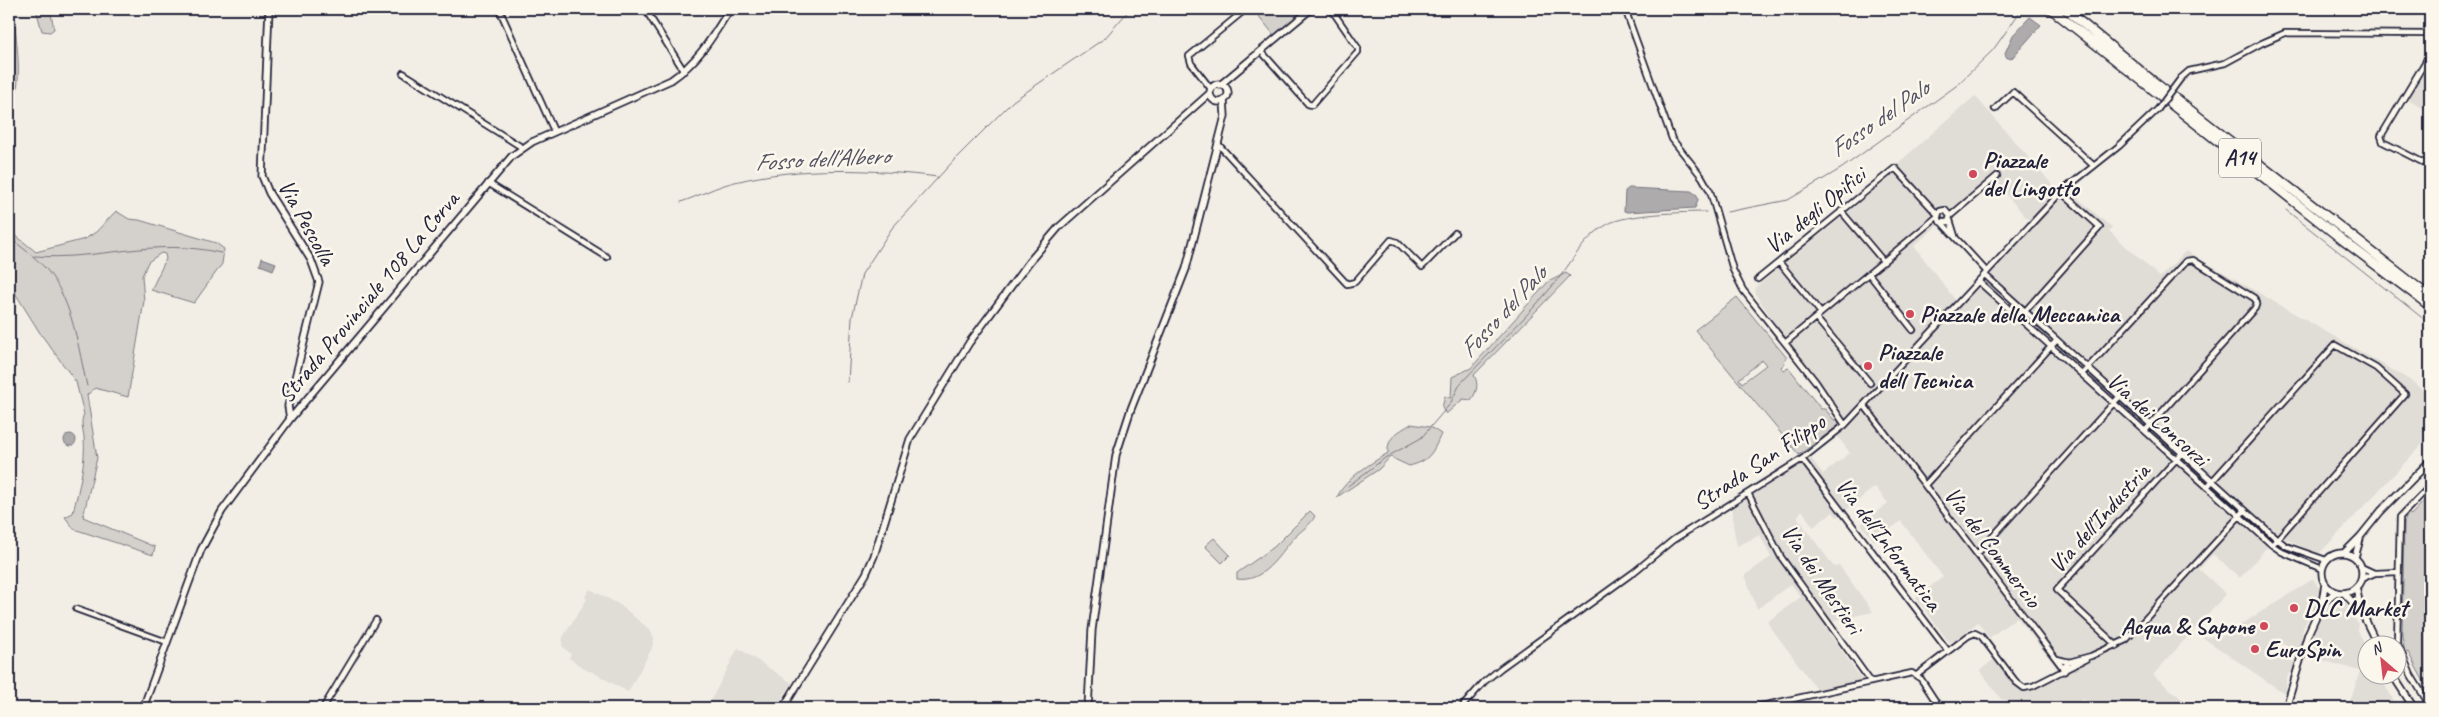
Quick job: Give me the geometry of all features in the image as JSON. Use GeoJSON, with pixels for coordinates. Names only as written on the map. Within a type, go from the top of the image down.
{"type":"FeatureCollection","features":[{"type":"Feature","properties":{"kind":"highway","name":"A14"},"geometry":{"type":"LineString","coordinates":[[2051,9],[2344,241],[2430,306]]}},
{"type":"Feature","properties":{"kind":"highway","name":"A14"},"geometry":{"type":"LineString","coordinates":[[2065,9],[2312,206],[2430,297]]}},
{"type":"Feature","properties":{"kind":"street","name":"Via Pescolla"},"geometry":{"type":"LineString","coordinates":[[269,9],[262,176],[269,193],[311,260],[319,282],[288,406],[290,419]]}},
{"type":"Feature","properties":{"kind":"street"},"geometry":{"type":"LineString","coordinates":[[644,9],[684,71]]}},
{"type":"Feature","properties":{"kind":"street","name":"Strada Provinciale 108 La Corva"},"geometry":{"type":"LineString","coordinates":[[143,708],[210,530],[259,457],[488,183],[512,156],[523,148],[554,131],[672,80],[699,57],[730,9]]}},
{"type":"Feature","properties":{"kind":"street"},"geometry":{"type":"LineString","coordinates":[[1227,91],[1214,88],[1191,63],[1189,56],[1246,9]]}},
{"type":"Feature","properties":{"kind":"street"},"geometry":{"type":"LineString","coordinates":[[784,708],[866,574],[874,556],[910,439],[969,342],[1049,238],[1214,88],[1312,9]]}},
{"type":"Feature","properties":{"kind":"street"},"geometry":{"type":"LineString","coordinates":[[1261,51],[1308,104],[1312,105],[1358,52],[1358,48],[1331,9]]}},
{"type":"Feature","properties":{"kind":"street"},"geometry":{"type":"LineString","coordinates":[[1624,9],[1667,130],[1672,140],[1710,190],[1738,282],[1750,301],[1785,343],[1845,425]]}},
{"type":"Feature","properties":{"kind":"street"},"geometry":{"type":"LineString","coordinates":[[501,13],[554,131]]}},
{"type":"Feature","properties":{"kind":"street","name":"Strada San Filippo"},"geometry":{"type":"LineString","coordinates":[[1461,708],[1484,682],[1501,668],[1634,572],[1673,540],[1802,459],[1845,425],[2061,192],[2119,146],[2158,109],[2189,71],[2225,63],[2285,33],[2430,34]]}},
{"type":"Feature","properties":{"kind":"street"},"geometry":{"type":"LineString","coordinates":[[2430,54],[2381,136],[2383,142],[2430,166]]}},
{"type":"Feature","properties":{"kind":"street"},"geometry":{"type":"LineString","coordinates":[[1088,708],[1092,630],[1116,455],[1131,409],[1186,269],[1225,116],[1224,100],[1236,72]]}},
{"type":"Feature","properties":{"kind":"street"},"geometry":{"type":"LineString","coordinates":[[403,73],[523,148]]}},
{"type":"Feature","properties":{"kind":"street"},"geometry":{"type":"LineString","coordinates":[[1214,88],[1215,101],[1225,116]]}},
{"type":"Feature","properties":{"kind":"street"},"geometry":{"type":"LineString","coordinates":[[1995,109],[2013,92],[2094,166]]}},
{"type":"Feature","properties":{"kind":"street"},"geometry":{"type":"LineString","coordinates":[[1202,100],[1224,100]]}},
{"type":"Feature","properties":{"kind":"street"},"geometry":{"type":"LineString","coordinates":[[1218,144],[1347,284],[1355,282],[1389,241],[1397,242],[1422,267],[1455,233]]}},
{"type":"Feature","properties":{"kind":"street","name":"Via dei Consorzi"},"geometry":{"type":"LineString","coordinates":[[1895,168],[1986,273],[2025,311],[2277,539],[2286,546],[2326,560]]}},
{"type":"Feature","properties":{"kind":"street","name":"Via degli Opifici"},"geometry":{"type":"LineString","coordinates":[[1758,279],[1895,168]]}},
{"type":"Feature","properties":{"kind":"street"},"geometry":{"type":"LineString","coordinates":[[1785,343],[1938,219],[1951,215],[1997,176]]}},
{"type":"Feature","properties":{"kind":"street"},"geometry":{"type":"LineString","coordinates":[[488,183],[607,257]]}},
{"type":"Feature","properties":{"kind":"street"},"geometry":{"type":"LineString","coordinates":[[2019,318],[2100,227],[2061,192]]}},
{"type":"Feature","properties":{"kind":"street"},"geometry":{"type":"LineString","coordinates":[[1932,209],[1942,210],[1951,215],[1957,240]]}},
{"type":"Feature","properties":{"kind":"street"},"geometry":{"type":"LineString","coordinates":[[1938,219],[1942,210]]}},
{"type":"Feature","properties":{"kind":"street"},"geometry":{"type":"LineString","coordinates":[[1842,211],[1884,262]]}},
{"type":"Feature","properties":{"kind":"street"},"geometry":{"type":"LineString","coordinates":[[2082,374],[2186,261],[2193,260],[2254,298],[2257,302],[2255,308],[2145,431]]}},
{"type":"Feature","properties":{"kind":"street"},"geometry":{"type":"LineString","coordinates":[[1779,262],[1821,314]]}},
{"type":"Feature","properties":{"kind":"street"},"geometry":{"type":"LineString","coordinates":[[1869,274],[1913,330]]}},
{"type":"Feature","properties":{"kind":"street","name":"Via dei Consorzi"},"geometry":{"type":"LineString","coordinates":[[1978,281],[2272,545],[2282,552],[2322,569]]}},
{"type":"Feature","properties":{"kind":"street"},"geometry":{"type":"LineString","coordinates":[[1816,318],[1870,383]]}},
{"type":"Feature","properties":{"kind":"street"},"geometry":{"type":"LineString","coordinates":[[1925,485],[2057,340]]}},
{"type":"Feature","properties":{"kind":"street"},"geometry":{"type":"LineString","coordinates":[[2207,487],[2335,345],[2376,368],[2405,394],[2272,545]]}},
{"type":"Feature","properties":{"kind":"street"},"geometry":{"type":"LineString","coordinates":[[1977,554],[2120,396]]}},
{"type":"Feature","properties":{"kind":"street","name":"Via del Commercio"},"geometry":{"type":"LineString","coordinates":[[1864,405],[2064,669]]}},
{"type":"Feature","properties":{"kind":"street","name":"Via dell'Industria"},"geometry":{"type":"LineString","coordinates":[[2117,646],[2057,590],[2182,453]]}},
{"type":"Feature","properties":{"kind":"street","name":"Via dell'Informatica"},"geometry":{"type":"LineString","coordinates":[[1802,459],[1948,651]]}},
{"type":"Feature","properties":{"kind":"street"},"geometry":{"type":"LineString","coordinates":[[2286,708],[2308,634],[2322,603],[2325,584],[2322,569],[2326,560],[2331,556],[2344,553],[2430,460]]}},
{"type":"Feature","properties":{"kind":"street"},"geometry":{"type":"LineString","coordinates":[[2430,488],[2422,493],[2400,517],[2397,642],[2411,675],[2430,706]]}},
{"type":"Feature","properties":{"kind":"street","name":"Via dei Mestieri"},"geometry":{"type":"LineString","coordinates":[[1748,493],[1781,557],[1871,682]]}},
{"type":"Feature","properties":{"kind":"street"},"geometry":{"type":"LineString","coordinates":[[1752,708],[1906,674],[1917,675],[1968,636],[1978,634],[2016,682],[2024,688],[2030,687],[2126,640],[2245,510]]}},
{"type":"Feature","properties":{"kind":"street"},"geometry":{"type":"LineString","coordinates":[[2355,557],[2360,537]]}},
{"type":"Feature","properties":{"kind":"street"},"geometry":{"type":"LineString","coordinates":[[2325,584],[2336,592],[2344,593],[2356,587],[2361,579],[2361,567],[2355,557],[2344,553]]}},
{"type":"Feature","properties":{"kind":"street"},"geometry":{"type":"LineString","coordinates":[[2361,567],[2375,574]]}},
{"type":"Feature","properties":{"kind":"street"},"geometry":{"type":"LineString","coordinates":[[2361,579],[2375,574],[2398,572]]}},
{"type":"Feature","properties":{"kind":"street"},"geometry":{"type":"LineString","coordinates":[[2356,587],[2360,611]]}},
{"type":"Feature","properties":{"kind":"street"},"geometry":{"type":"LineString","coordinates":[[2322,603],[2336,592]]}},
{"type":"Feature","properties":{"kind":"street"},"geometry":{"type":"LineString","coordinates":[[2344,593],[2360,611],[2372,634]]}},
{"type":"Feature","properties":{"kind":"street"},"geometry":{"type":"LineString","coordinates":[[76,609],[167,642]]}},
{"type":"Feature","properties":{"kind":"street"},"geometry":{"type":"LineString","coordinates":[[323,708],[353,654],[376,620]]}},
{"type":"Feature","properties":{"kind":"street"},"geometry":{"type":"LineString","coordinates":[[2056,658],[2070,662],[2091,656]]}},
{"type":"Feature","properties":{"kind":"street"},"geometry":{"type":"LineString","coordinates":[[2064,669],[2070,662]]}},
{"type":"Feature","properties":{"kind":"street"},"geometry":{"type":"LineString","coordinates":[[1917,675],[1940,708]]}},
{"type":"Feature","properties":{"kind":"street"},"geometry":{"type":"LineString","coordinates":[[2398,684],[2414,708]]}},
{"type":"Feature","properties":{"kind":"shaded area"},"geometry":{"type":"Polygon","coordinates":[[[9,9],[13,9],[18,75],[14,100],[9,108],[9,9]]]}},
{"type":"Feature","properties":{"kind":"shaded area"},"geometry":{"type":"Polygon","coordinates":[[[36,9],[50,9],[54,29],[50,32],[42,31],[36,9]]]}},
{"type":"Feature","properties":{"kind":"shaded area"},"geometry":{"type":"Polygon","coordinates":[[[1266,9],[1306,9],[1274,35],[1258,15],[1266,9]]]}},
{"type":"Feature","properties":{"kind":"shaded area"},"geometry":{"type":"Polygon","coordinates":[[[2030,17],[2041,25],[2011,59],[2006,57],[2005,53],[2013,35],[2030,17]]]}},
{"type":"Feature","properties":{"kind":"shaded area"},"geometry":{"type":"Polygon","coordinates":[[[2422,73],[2430,76],[2430,112],[2406,99],[2422,73]]]}},
{"type":"Feature","properties":{"kind":"shaded area"},"geometry":{"type":"Polygon","coordinates":[[[1975,96],[2057,190],[2063,185],[2112,228],[2109,231],[2160,277],[2186,251],[2413,382],[2430,397],[2430,436],[2319,554],[2283,538],[2272,549],[2268,546],[2240,578],[2213,554],[2199,569],[2226,594],[2153,675],[2183,700],[2180,708],[2109,708],[2081,699],[2078,708],[2061,708],[2048,704],[2047,708],[2038,708],[2001,699],[1980,670],[1996,658],[2022,691],[2028,692],[2063,676],[2017,617],[1989,638],[1978,622],[1954,641],[1949,642],[1916,598],[1943,577],[1901,521],[1874,541],[1861,524],[1888,503],[1875,487],[1837,517],[1833,512],[1813,527],[1802,510],[1797,517],[1834,567],[1839,565],[1873,612],[1835,620],[1825,627],[1862,680],[1818,691],[1767,622],[1801,597],[1791,584],[1757,609],[1745,575],[1771,557],[1760,535],[1737,546],[1733,525],[1733,507],[1811,458],[1823,474],[1850,453],[1838,437],[1850,424],[1815,375],[1775,327],[1776,325],[1754,292],[1756,287],[1901,169],[1897,164],[1975,96]],[[1995,182],[1954,218],[1938,225],[1914,246],[1959,305],[2033,225],[1995,182]]]}},
{"type":"Feature","properties":{"kind":"shaded area"},"geometry":{"type":"Polygon","coordinates":[[[1629,188],[1691,191],[1697,195],[1698,200],[1695,208],[1627,212],[1624,211],[1625,191],[1629,188]]]}},
{"type":"Feature","properties":{"kind":"shaded area"},"geometry":{"type":"Polygon","coordinates":[[[116,211],[129,219],[139,220],[216,243],[224,249],[222,264],[194,303],[151,290],[166,259],[165,254],[161,253],[148,262],[142,276],[144,301],[128,397],[95,388],[87,395],[97,458],[83,517],[155,547],[153,555],[74,529],[65,517],[73,513],[82,475],[84,437],[82,422],[84,414],[76,382],[40,333],[12,288],[9,287],[9,230],[36,252],[85,239],[96,232],[116,211]]]}},
{"type":"Feature","properties":{"kind":"shaded area"},"geometry":{"type":"Polygon","coordinates":[[[262,258],[276,263],[273,270],[260,265],[262,258]]]}},
{"type":"Feature","properties":{"kind":"shaded area"},"geometry":{"type":"Polygon","coordinates":[[[1566,273],[1570,276],[1474,375],[1477,388],[1471,400],[1463,399],[1446,414],[1442,408],[1445,396],[1451,398],[1452,377],[1471,368],[1548,282],[1566,273]]]}},
{"type":"Feature","properties":{"kind":"shaded area"},"geometry":{"type":"Polygon","coordinates":[[[1737,297],[1787,358],[1781,367],[1783,370],[1789,368],[1821,409],[1825,409],[1834,420],[1838,419],[1839,425],[1799,455],[1695,330],[1737,297]],[[1762,360],[1739,379],[1742,383],[1766,365],[1762,360]]]}},
{"type":"Feature","properties":{"kind":"shaded area"},"geometry":{"type":"Polygon","coordinates":[[[1411,424],[1430,427],[1441,434],[1430,455],[1422,461],[1409,466],[1390,457],[1379,469],[1337,497],[1353,477],[1388,453],[1391,439],[1411,424]]]}},
{"type":"Feature","properties":{"kind":"shaded area"},"geometry":{"type":"Polygon","coordinates":[[[68,434],[72,434],[76,440],[72,446],[68,446],[64,442],[64,438],[68,434]]]}},
{"type":"Feature","properties":{"kind":"shaded area"},"geometry":{"type":"Polygon","coordinates":[[[2430,495],[2430,693],[2408,652],[2406,653],[2406,634],[2402,634],[2404,523],[2408,513],[2411,515],[2430,495]]]}},
{"type":"Feature","properties":{"kind":"shaded area"},"geometry":{"type":"Polygon","coordinates":[[[1310,511],[1315,516],[1313,519],[1270,566],[1255,577],[1237,579],[1237,573],[1274,547],[1310,511]]]}},
{"type":"Feature","properties":{"kind":"shaded area"},"geometry":{"type":"Polygon","coordinates":[[[1214,538],[1230,555],[1222,563],[1205,546],[1214,538]]]}},
{"type":"Feature","properties":{"kind":"shaded area"},"geometry":{"type":"Polygon","coordinates":[[[2313,579],[2321,591],[2303,628],[2300,648],[2277,643],[2275,649],[2295,663],[2293,673],[2289,673],[2286,680],[2287,695],[2202,637],[2223,636],[2313,579]]]}},
{"type":"Feature","properties":{"kind":"shaded area"},"geometry":{"type":"Polygon","coordinates":[[[590,589],[620,605],[650,630],[654,638],[652,648],[628,692],[588,671],[569,658],[571,654],[562,646],[563,637],[587,599],[585,597],[590,589]]]}},
{"type":"Feature","properties":{"kind":"shaded area"},"geometry":{"type":"Polygon","coordinates":[[[2335,598],[2342,600],[2347,604],[2358,624],[2357,628],[2360,634],[2356,634],[2356,670],[2305,655],[2324,608],[2335,598]]]}},
{"type":"Feature","properties":{"kind":"shaded area"},"geometry":{"type":"Polygon","coordinates":[[[738,648],[792,683],[776,708],[707,708],[738,648]]]}},
{"type":"Feature","properties":{"kind":"shaded area"},"geometry":{"type":"Polygon","coordinates":[[[2356,683],[2384,684],[2398,708],[2348,708],[2356,683]]]}},
{"type":"Feature","properties":{"kind":"waterway","name":"Fosso dell'Albero"},"geometry":{"type":"LineString","coordinates":[[848,382],[852,318],[862,274],[892,228],[956,158],[1013,101],[1105,38],[1130,9]]}},
{"type":"Feature","properties":{"kind":"waterway","name":"Fosso del Palo"},"geometry":{"type":"LineString","coordinates":[[1727,212],[1788,200],[1842,168],[1956,86],[1993,50],[2022,9]]}},
{"type":"Feature","properties":{"kind":"waterway","name":"Fosso dell'Albero"},"geometry":{"type":"LineString","coordinates":[[681,202],[728,184],[785,173],[836,170],[888,172],[938,177]]}},
{"type":"Feature","properties":{"kind":"waterway"},"geometry":{"type":"LineString","coordinates":[[2286,210],[2430,324]]}},
{"type":"Feature","properties":{"kind":"waterway","name":"Fosso del Palo"},"geometry":{"type":"LineString","coordinates":[[1348,486],[1385,458],[1421,438],[1450,404],[1460,384],[1532,309],[1555,283],[1585,243],[1599,229],[1628,218],[1655,214],[1706,212]]}},
{"type":"Feature","properties":{"kind":"waterway"},"geometry":{"type":"LineString","coordinates":[[9,237],[43,265],[63,296],[69,310],[87,386]]}},
{"type":"Feature","properties":{"kind":"waterway"},"geometry":{"type":"LineString","coordinates":[[34,256],[58,257],[173,247],[221,253]]}},
{"type":"Feature","properties":{"kind":"place","name":"Piazzale del Lingotto"},"geometry":{"type":"Point","coordinates":[1973,174]}},
{"type":"Feature","properties":{"kind":"place","name":"Piazzale della Meccanica"},"geometry":{"type":"Point","coordinates":[1910,314]}},
{"type":"Feature","properties":{"kind":"place","name":"Piazzale dell Tecnica"},"geometry":{"type":"Point","coordinates":[1868,366]}},
{"type":"Feature","properties":{"kind":"place","name":"DLC Market"},"geometry":{"type":"Point","coordinates":[2294,608]}},
{"type":"Feature","properties":{"kind":"place","name":"Acqua & Sapone"},"geometry":{"type":"Point","coordinates":[2264,626]}},
{"type":"Feature","properties":{"kind":"place","name":"EuroSpin"},"geometry":{"type":"Point","coordinates":[2255,649]}}]}
